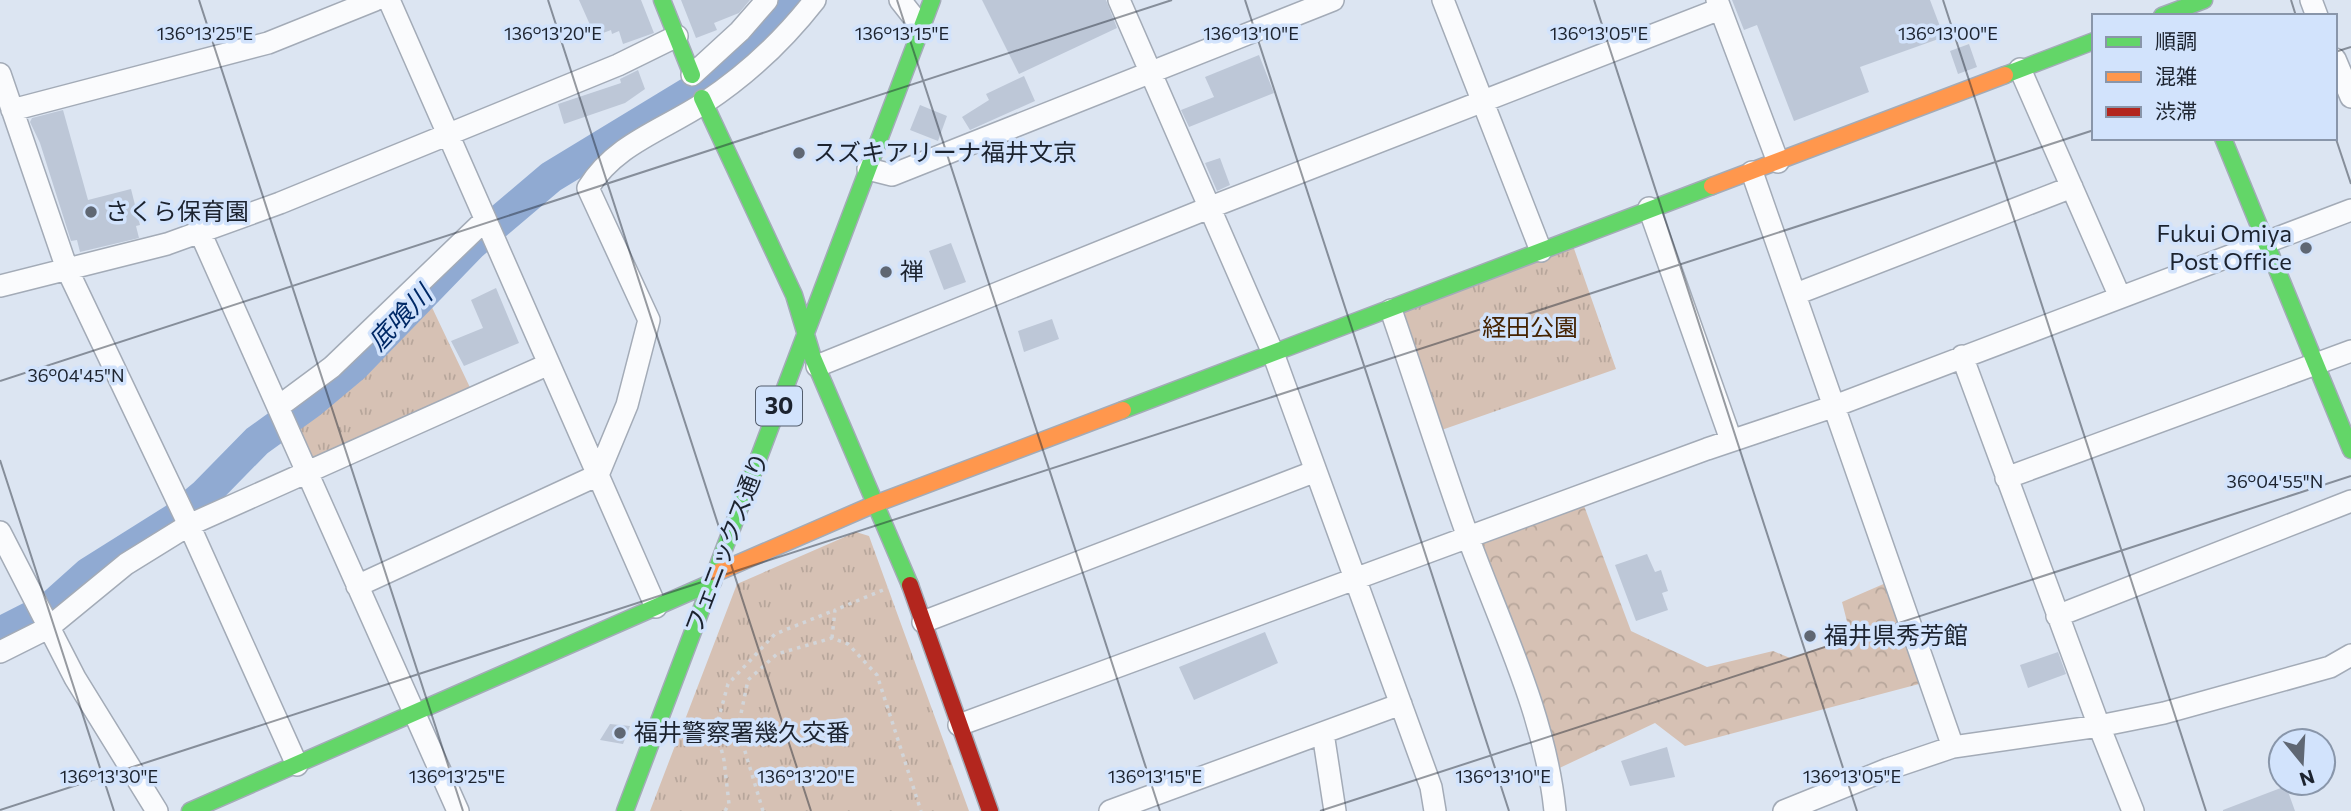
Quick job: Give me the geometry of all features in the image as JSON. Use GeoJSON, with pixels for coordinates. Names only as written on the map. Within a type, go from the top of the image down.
{"type":"FeatureCollection","features":[{"type":"Feature","properties":{"kind":"street"},"geometry":{"type":"LineString","coordinates":[[662,0],[692,75],[740,32],[766,0]]}},
{"type":"Feature","properties":{"kind":"street"},"geometry":{"type":"LineString","coordinates":[[358,586],[598,475],[626,405],[649,320],[588,188],[611,157],[758,64],[787,36],[815,0]]}},
{"type":"Feature","properties":{"kind":"street"},"geometry":{"type":"LineString","coordinates":[[900,0],[922,28]]}},
{"type":"Feature","properties":{"kind":"street","name":"フェニックス通り"},"geometry":{"type":"LineString","coordinates":[[625,811],[932,0]]}},
{"type":"Feature","properties":{"kind":"street"},"geometry":{"type":"LineString","coordinates":[[1119,0],[1273,353],[1431,787],[1435,811]]}},
{"type":"Feature","properties":{"kind":"street"},"geometry":{"type":"LineString","coordinates":[[868,169],[892,175],[1333,0]]}},
{"type":"Feature","properties":{"kind":"street"},"geometry":{"type":"LineString","coordinates":[[1443,0],[1541,251]]}},
{"type":"Feature","properties":{"kind":"street"},"geometry":{"type":"LineString","coordinates":[[2169,11],[2204,0]]}},
{"type":"Feature","properties":{"kind":"street"},"geometry":{"type":"LineString","coordinates":[[12,110],[268,43],[391,2],[656,607]]}},
{"type":"Feature","properties":{"kind":"street"},"geometry":{"type":"LineString","coordinates":[[817,366],[1211,207],[1482,103],[1718,5],[1777,162]]}},
{"type":"Feature","properties":{"kind":"street"},"geometry":{"type":"LineString","coordinates":[[0,286],[167,244],[280,203],[447,132],[618,65],[677,36]]}},
{"type":"Feature","properties":{"kind":"street"},"geometry":{"type":"LineString","coordinates":[[190,811],[656,607],[714,577],[875,504],[2092,42]]}},
{"type":"Feature","properties":{"kind":"street"},"geometry":{"type":"LineString","coordinates":[[2337,63],[2349,89]]}},
{"type":"Feature","properties":{"kind":"street"},"geometry":{"type":"LineString","coordinates":[[2020,69],[2120,297]]}},
{"type":"Feature","properties":{"kind":"street"},"geometry":{"type":"LineString","coordinates":[[0,74],[66,270],[184,516],[297,765]]}},
{"type":"Feature","properties":{"kind":"street"},"geometry":{"type":"LineString","coordinates":[[703,101],[794,295],[817,366],[908,580],[990,811]]}},
{"type":"Feature","properties":{"kind":"street"},"geometry":{"type":"LineString","coordinates":[[2224,140],[2351,450]]}},
{"type":"Feature","properties":{"kind":"street"},"geometry":{"type":"LineString","coordinates":[[1752,172],[1953,747]]}},
{"type":"Feature","properties":{"kind":"street"},"geometry":{"type":"LineString","coordinates":[[1796,294],[2072,187]]}},
{"type":"Feature","properties":{"kind":"street"},"geometry":{"type":"LineString","coordinates":[[1649,208],[1731,440]]}},
{"type":"Feature","properties":{"kind":"street"},"geometry":{"type":"LineString","coordinates":[[959,725],[1731,440],[1832,407],[2351,210]]}},
{"type":"Feature","properties":{"kind":"street"},"geometry":{"type":"LineString","coordinates":[[281,415],[485,220]]}},
{"type":"Feature","properties":{"kind":"street"},"geometry":{"type":"LineString","coordinates":[[200,232],[414,713],[453,809]]}},
{"type":"Feature","properties":{"kind":"street"},"geometry":{"type":"LineString","coordinates":[[1391,310],[1468,538],[1539,726],[1551,772],[1555,811]]}},
{"type":"Feature","properties":{"kind":"street"},"geometry":{"type":"LineString","coordinates":[[2006,478],[2351,351]]}},
{"type":"Feature","properties":{"kind":"street"},"geometry":{"type":"LineString","coordinates":[[1962,356],[2057,616],[2133,811]]}},
{"type":"Feature","properties":{"kind":"street"},"geometry":{"type":"LineString","coordinates":[[0,652],[43,618],[126,564],[184,516],[307,474],[549,364]]}},
{"type":"Feature","properties":{"kind":"street"},"geometry":{"type":"LineString","coordinates":[[923,622],[1316,471]]}},
{"type":"Feature","properties":{"kind":"street"},"geometry":{"type":"LineString","coordinates":[[2057,616],[2351,501]]}},
{"type":"Feature","properties":{"kind":"street"},"geometry":{"type":"LineString","coordinates":[[0,532],[43,618],[158,811]]}},
{"type":"Feature","properties":{"kind":"street"},"geometry":{"type":"LineString","coordinates":[[1790,810],[1888,769],[1953,747],[2099,726],[2164,713],[2330,667],[2351,655]]}},
{"type":"Feature","properties":{"kind":"street"},"geometry":{"type":"LineString","coordinates":[[1110,811],[1401,704]]}},
{"type":"Feature","properties":{"kind":"street"},"geometry":{"type":"LineString","coordinates":[[1323,733],[1335,811]]}},
{"type":"Feature","properties":{"kind":"street"},"geometry":{"type":"LineString","coordinates":[[1166,790],[1170,811]]}},
{"type":"Feature","properties":{"kind":"path"},"geometry":{"type":"LineString","coordinates":[[725,811],[729,804],[724,761],[716,729],[728,684],[775,634],[908,580]]}},
{"type":"Feature","properties":{"kind":"path"},"geometry":{"type":"LineString","coordinates":[[832,638],[835,610]]}},
{"type":"Feature","properties":{"kind":"path"},"geometry":{"type":"LineString","coordinates":[[763,811],[738,728],[748,680],[778,654],[832,638],[848,644],[877,675],[921,811]]}},
{"type":"Feature","properties":{"kind":"green space","name":"経田公園"},"geometry":{"type":"Polygon","coordinates":[[[1571,240],[1616,369],[1433,433],[1391,310],[1571,240]]]}},
{"type":"Feature","properties":{"kind":"green space"},"geometry":{"type":"Polygon","coordinates":[[[428,299],[475,398],[307,474],[285,424],[428,299]]]}},
{"type":"Feature","properties":{"kind":"green space"},"geometry":{"type":"Polygon","coordinates":[[[1580,495],[1631,631],[1707,667],[1773,651],[1790,658],[1851,637],[1842,602],[1895,579],[1938,679],[1685,746],[1655,723],[1551,772],[1471,536],[1580,495]]]}},
{"type":"Feature","properties":{"kind":"green space"},"geometry":{"type":"Polygon","coordinates":[[[856,532],[869,536],[969,811],[650,811],[737,584],[856,532]]]}},
{"type":"Feature","properties":{"kind":"building"},"geometry":{"type":"Polygon","coordinates":[[[579,0],[641,0],[654,33],[623,44],[619,31],[612,34],[611,30],[595,36],[579,0]]]}},
{"type":"Feature","properties":{"kind":"building"},"geometry":{"type":"Polygon","coordinates":[[[681,0],[750,0],[739,13],[714,23],[717,30],[696,38],[681,0]]]}},
{"type":"Feature","properties":{"kind":"building"},"geometry":{"type":"Polygon","coordinates":[[[982,0],[1106,0],[1117,28],[1019,74],[982,0]]]}},
{"type":"Feature","properties":{"kind":"building"},"geometry":{"type":"Polygon","coordinates":[[[1732,0],[1930,0],[1944,37],[1860,67],[1869,92],[1794,121],[1757,25],[1744,30],[1732,0]]]}},
{"type":"Feature","properties":{"kind":"building"},"geometry":{"type":"Polygon","coordinates":[[[1969,44],[1977,67],[1958,74],[1950,51],[1969,44]]]}},
{"type":"Feature","properties":{"kind":"building"},"geometry":{"type":"Polygon","coordinates":[[[1259,55],[1274,93],[1189,127],[1181,110],[1214,97],[1205,77],[1259,55]]]}},
{"type":"Feature","properties":{"kind":"building"},"geometry":{"type":"Polygon","coordinates":[[[638,70],[645,89],[625,103],[564,124],[558,104],[621,83],[620,79],[638,70]]]}},
{"type":"Feature","properties":{"kind":"building"},"geometry":{"type":"Polygon","coordinates":[[[1024,76],[1035,101],[970,130],[962,117],[989,100],[986,94],[1024,76]]]}},
{"type":"Feature","properties":{"kind":"building"},"geometry":{"type":"Polygon","coordinates":[[[920,105],[947,116],[938,141],[910,130],[920,105]]]}},
{"type":"Feature","properties":{"kind":"building"},"geometry":{"type":"Polygon","coordinates":[[[63,110],[88,200],[131,189],[140,225],[136,226],[139,238],[80,252],[77,240],[71,241],[40,143],[30,122],[32,118],[63,110]]]}},
{"type":"Feature","properties":{"kind":"building"},"geometry":{"type":"Polygon","coordinates":[[[1220,158],[1230,185],[1217,191],[1205,163],[1220,158]]]}},
{"type":"Feature","properties":{"kind":"building"},"geometry":{"type":"Polygon","coordinates":[[[951,243],[966,282],[944,290],[929,251],[951,243]]]}},
{"type":"Feature","properties":{"kind":"building"},"geometry":{"type":"Polygon","coordinates":[[[496,288],[519,343],[464,366],[451,341],[483,328],[471,300],[496,288]]]}},
{"type":"Feature","properties":{"kind":"building"},"geometry":{"type":"Polygon","coordinates":[[[1052,319],[1059,339],[1024,352],[1018,331],[1052,319]]]}},
{"type":"Feature","properties":{"kind":"building"},"geometry":{"type":"Polygon","coordinates":[[[1647,554],[1655,572],[1661,570],[1668,591],[1662,593],[1668,610],[1636,621],[1615,565],[1647,554]]]}},
{"type":"Feature","properties":{"kind":"building"},"geometry":{"type":"Polygon","coordinates":[[[1265,632],[1278,663],[1194,700],[1179,667],[1265,632]]]}},
{"type":"Feature","properties":{"kind":"building"},"geometry":{"type":"Polygon","coordinates":[[[2058,652],[2066,674],[2028,688],[2020,665],[2058,652]]]}},
{"type":"Feature","properties":{"kind":"building"},"geometry":{"type":"Polygon","coordinates":[[[610,724],[630,726],[623,744],[600,740],[610,724]]]}},
{"type":"Feature","properties":{"kind":"building"},"geometry":{"type":"Polygon","coordinates":[[[1667,747],[1675,777],[1630,786],[1621,761],[1667,747]]]}},
{"type":"Feature","properties":{"kind":"building"},"geometry":{"type":"Polygon","coordinates":[[[2267,793],[2267,797],[2290,797],[2295,811],[2223,811],[2267,793]]]}},
{"type":"Feature","properties":{"kind":"waterway","name":"底喰川"},"geometry":{"type":"LineString","coordinates":[[0,633],[51,607],[89,573],[175,519],[205,494],[257,441],[311,402],[354,366],[472,244],[551,177],[709,81],[755,45],[797,0]]}},
{"type":"Feature","properties":{"kind":"traffic: fast"},"geometry":{"type":"LineString","coordinates":[[662,0],[692,75]]}},
{"type":"Feature","properties":{"kind":"traffic: fast"},"geometry":{"type":"LineString","coordinates":[[625,811],[932,0]]}},
{"type":"Feature","properties":{"kind":"traffic: fast"},"geometry":{"type":"LineString","coordinates":[[2167,14],[2204,0]]}},
{"type":"Feature","properties":{"kind":"traffic: fast"},"geometry":{"type":"LineString","coordinates":[[2005,75],[2092,42]]}},
{"type":"Feature","properties":{"kind":"traffic: fast"},"geometry":{"type":"LineString","coordinates":[[702,98],[794,295],[813,358],[910,585]]}},
{"type":"Feature","properties":{"kind":"traffic: fast"},"geometry":{"type":"LineString","coordinates":[[2224,140],[2351,450]]}},
{"type":"Feature","properties":{"kind":"traffic: fast"},"geometry":{"type":"LineString","coordinates":[[1123,410],[1712,186]]}},
{"type":"Feature","properties":{"kind":"traffic: fast"},"geometry":{"type":"LineString","coordinates":[[190,811],[713,582]]}},
{"type":"Feature","properties":{"kind":"traffic: slow"},"geometry":{"type":"LineString","coordinates":[[1712,186],[2005,75]]}},
{"type":"Feature","properties":{"kind":"traffic: slow"},"geometry":{"type":"LineString","coordinates":[[716,573],[875,504],[1123,410]]}},
{"type":"Feature","properties":{"kind":"traffic: jam"},"geometry":{"type":"LineString","coordinates":[[910,585],[990,811]]}},
{"type":"Feature","properties":{"kind":"place","name":"スズキアリーナ福井文京"},"geometry":{"type":"Point","coordinates":[799,153]}},
{"type":"Feature","properties":{"kind":"place","name":"さくら保育園"},"geometry":{"type":"Point","coordinates":[91,212]}},
{"type":"Feature","properties":{"kind":"place","name":"Fukui Omiya Post Office"},"geometry":{"type":"Point","coordinates":[2306,248]}},
{"type":"Feature","properties":{"kind":"place","name":"禅"},"geometry":{"type":"Point","coordinates":[886,272]}},
{"type":"Feature","properties":{"kind":"place","name":"福井県秀芳館"},"geometry":{"type":"Point","coordinates":[1810,636]}},
{"type":"Feature","properties":{"kind":"place","name":"福井警察署幾久交番"},"geometry":{"type":"Point","coordinates":[620,733]}}]}
